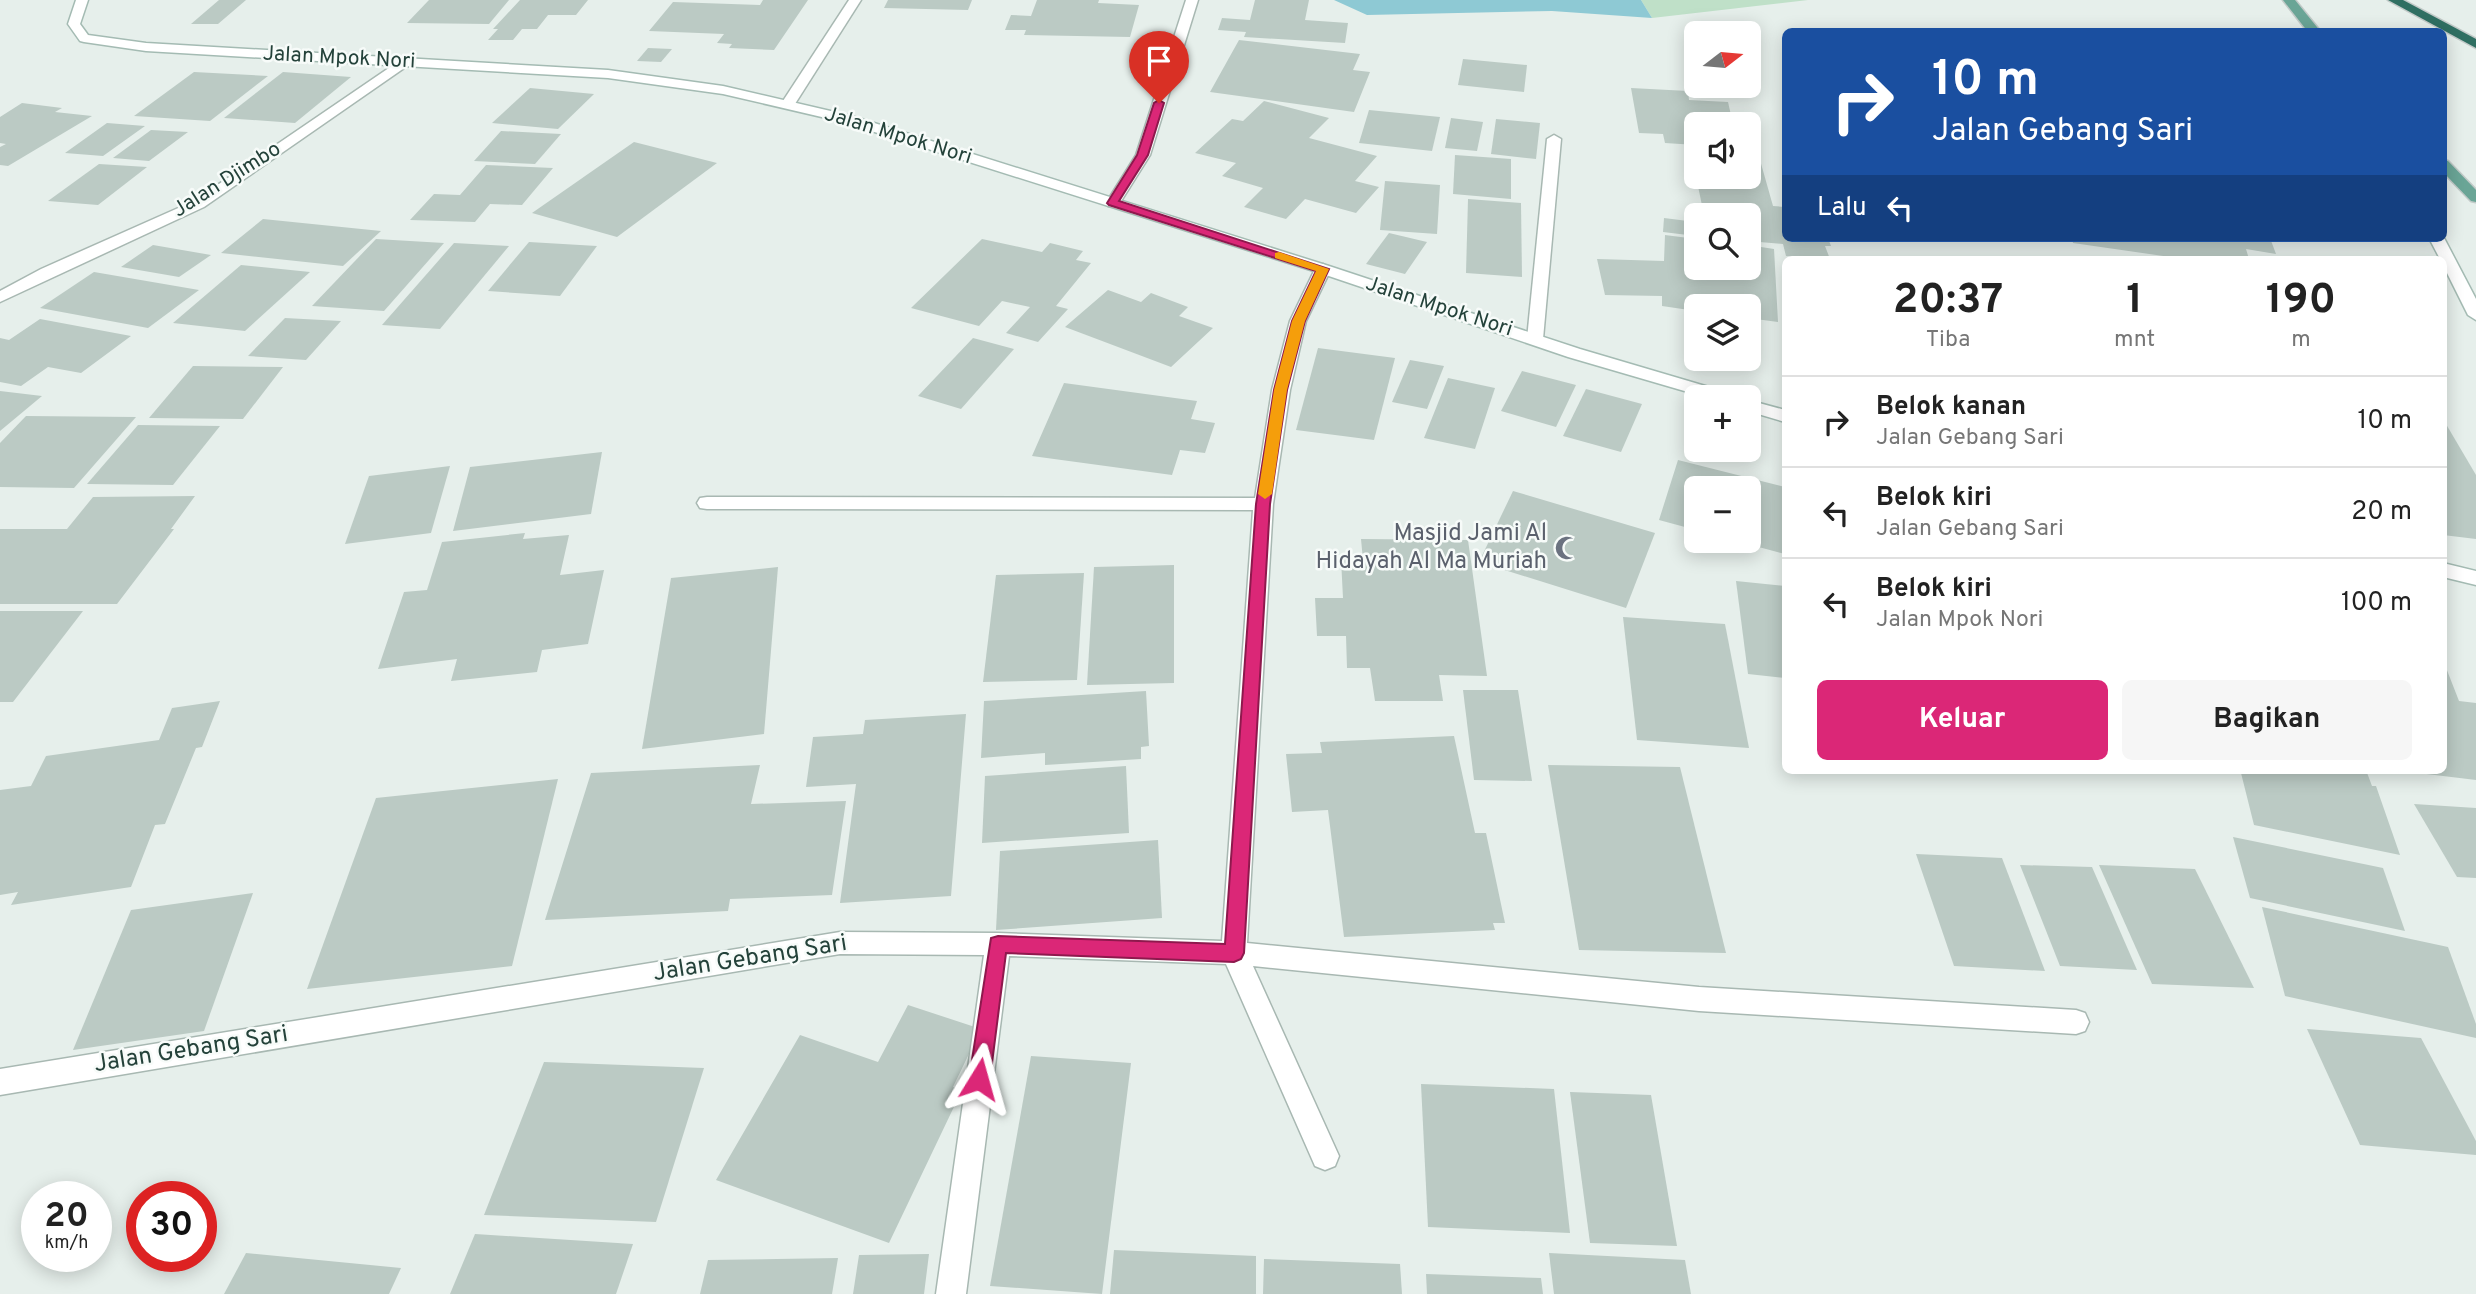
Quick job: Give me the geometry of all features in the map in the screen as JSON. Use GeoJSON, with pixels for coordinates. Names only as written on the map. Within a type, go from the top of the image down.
{"type":"FeatureCollection","features":[{"type":"Feature","properties":{"kind":"highway"},"geometry":{"type":"LineString","coordinates":[[2394,0],[2446,28]]}},
{"type":"Feature","properties":{"kind":"highway"},"geometry":{"type":"LineString","coordinates":[[2447,28],[2476,44]]}},
{"type":"Feature","properties":{"kind":"main road"},"geometry":{"type":"LineString","coordinates":[[2289,0],[2312,28]]}},
{"type":"Feature","properties":{"kind":"main road"},"geometry":{"type":"LineString","coordinates":[[2447,168],[2476,198]]}},
{"type":"Feature","properties":{"kind":"street","name":"Jalan Mpok Nori"},"geometry":{"type":"LineString","coordinates":[[82,0],[74,24],[84,38],[166,50],[405,61],[668,81],[788,104],[847,119],[1323,269],[1535,340],[1684,385]]}},
{"type":"Feature","properties":{"kind":"street"},"geometry":{"type":"LineString","coordinates":[[788,104],[855,0]]}},
{"type":"Feature","properties":{"kind":"street"},"geometry":{"type":"LineString","coordinates":[[1113,203],[1143,155],[1192,0]]}},
{"type":"Feature","properties":{"kind":"street","name":"Jalan Djimbo"},"geometry":{"type":"LineString","coordinates":[[0,297],[199,204],[405,61]]}},
{"type":"Feature","properties":{"kind":"street"},"geometry":{"type":"LineString","coordinates":[[1535,340],[1554,139]]}},
{"type":"Feature","properties":{"kind":"street"},"geometry":{"type":"LineString","coordinates":[[2447,258],[2476,315]]}},
{"type":"Feature","properties":{"kind":"street"},"geometry":{"type":"LineString","coordinates":[[1323,269],[1298,321],[1289,355],[1263,504],[1234,953],[1325,1156]]}},
{"type":"Feature","properties":{"kind":"street"},"geometry":{"type":"LineString","coordinates":[[1761,409],[1782,415]]}},
{"type":"Feature","properties":{"kind":"street"},"geometry":{"type":"LineString","coordinates":[[707,503],[1263,504]]}},
{"type":"Feature","properties":{"kind":"street"},"geometry":{"type":"LineString","coordinates":[[2447,571],[2474,576]]}},
{"type":"Feature","properties":{"kind":"street","name":"Jalan Gebang Sari"},"geometry":{"type":"LineString","coordinates":[[0,1082],[840,943],[998,944],[1234,953],[1699,999],[2076,1022]]}},
{"type":"Feature","properties":{"kind":"street"},"geometry":{"type":"LineString","coordinates":[[951,1294],[998,944]]}},
{"type":"Feature","properties":{"kind":"green space"},"geometry":{"type":"Polygon","coordinates":[[[1641,0],[1808,0],[1652,18],[1641,0]]]}},
{"type":"Feature","properties":{"kind":"water"},"geometry":{"type":"Polygon","coordinates":[[[1334,0],[1641,0],[1652,18],[1552,11],[1367,15],[1334,0]]]}},
{"type":"Feature","properties":{"kind":"building"},"geometry":{"type":"Polygon","coordinates":[[[219,0],[246,0],[218,24],[191,24],[219,0]]]}},
{"type":"Feature","properties":{"kind":"building"},"geometry":{"type":"Polygon","coordinates":[[[429,0],[509,0],[489,24],[407,23],[429,0]]]}},
{"type":"Feature","properties":{"kind":"building"},"geometry":{"type":"Polygon","coordinates":[[[520,0],[588,0],[576,15],[548,15],[537,29],[522,29],[513,40],[488,40],[498,29],[493,29],[520,0]]]}},
{"type":"Feature","properties":{"kind":"building"},"geometry":{"type":"Polygon","coordinates":[[[763,0],[808,0],[774,50],[729,48],[732,44],[717,43],[724,34],[649,31],[673,2],[760,5],[763,0]]]}},
{"type":"Feature","properties":{"kind":"building"},"geometry":{"type":"Polygon","coordinates":[[[888,0],[972,0],[968,10],[884,8],[888,0]]]}},
{"type":"Feature","properties":{"kind":"building"},"geometry":{"type":"Polygon","coordinates":[[[1037,0],[1099,0],[1098,3],[1139,5],[1130,37],[1024,35],[1026,30],[1005,30],[1011,15],[1031,16],[1037,0]]]}},
{"type":"Feature","properties":{"kind":"building"},"geometry":{"type":"Polygon","coordinates":[[[1255,0],[1309,0],[1305,20],[1348,23],[1345,43],[1244,37],[1246,32],[1218,30],[1222,18],[1250,20],[1255,0]]]}},
{"type":"Feature","properties":{"kind":"building"},"geometry":{"type":"Polygon","coordinates":[[[1239,40],[1360,54],[1353,70],[1370,72],[1354,112],[1210,92],[1239,40]]]}},
{"type":"Feature","properties":{"kind":"building"},"geometry":{"type":"Polygon","coordinates":[[[648,48],[672,49],[661,62],[637,61],[648,48]]]}},
{"type":"Feature","properties":{"kind":"building"},"geometry":{"type":"Polygon","coordinates":[[[1463,59],[1527,65],[1524,92],[1458,85],[1463,59]]]}},
{"type":"Feature","properties":{"kind":"building"},"geometry":{"type":"Polygon","coordinates":[[[194,72],[268,76],[210,121],[134,116],[194,72]]]}},
{"type":"Feature","properties":{"kind":"building"},"geometry":{"type":"Polygon","coordinates":[[[283,72],[351,77],[295,123],[224,118],[283,72]]]}},
{"type":"Feature","properties":{"kind":"building"},"geometry":{"type":"Polygon","coordinates":[[[530,88],[594,94],[558,129],[492,123],[530,88]]]}},
{"type":"Feature","properties":{"kind":"building"},"geometry":{"type":"Polygon","coordinates":[[[1631,88],[1684,91],[1684,98],[1689,100],[1728,102],[1730,112],[1684,112],[1684,144],[1665,143],[1663,134],[1639,133],[1631,88]]]}},
{"type":"Feature","properties":{"kind":"building"},"geometry":{"type":"Polygon","coordinates":[[[1264,101],[1329,118],[1309,138],[1377,156],[1355,181],[1379,187],[1356,213],[1305,199],[1286,219],[1244,207],[1263,188],[1222,176],[1236,163],[1195,153],[1232,119],[1243,121],[1264,101]]]}},
{"type":"Feature","properties":{"kind":"building"},"geometry":{"type":"Polygon","coordinates":[[[22,103],[62,108],[55,112],[92,116],[8,166],[0,165],[0,147],[6,144],[0,143],[0,117],[22,103]]]}},
{"type":"Feature","properties":{"kind":"building"},"geometry":{"type":"Polygon","coordinates":[[[1369,110],[1440,117],[1432,151],[1359,143],[1369,110]]]}},
{"type":"Feature","properties":{"kind":"building"},"geometry":{"type":"Polygon","coordinates":[[[1451,118],[1483,122],[1477,151],[1445,148],[1451,118]]]}},
{"type":"Feature","properties":{"kind":"building"},"geometry":{"type":"Polygon","coordinates":[[[1496,119],[1540,123],[1536,159],[1491,154],[1496,119]]]}},
{"type":"Feature","properties":{"kind":"building"},"geometry":{"type":"Polygon","coordinates":[[[107,123],[145,126],[103,156],[65,153],[107,123]]]}},
{"type":"Feature","properties":{"kind":"building"},"geometry":{"type":"Polygon","coordinates":[[[151,130],[188,132],[149,161],[113,158],[151,130]]]}},
{"type":"Feature","properties":{"kind":"building"},"geometry":{"type":"Polygon","coordinates":[[[501,131],[561,134],[535,164],[474,161],[501,131]]]}},
{"type":"Feature","properties":{"kind":"building"},"geometry":{"type":"Polygon","coordinates":[[[634,142],[717,163],[617,237],[532,213],[634,142]]]}},
{"type":"Feature","properties":{"kind":"building"},"geometry":{"type":"Polygon","coordinates":[[[1455,155],[1511,159],[1511,199],[1453,194],[1455,155]]]}},
{"type":"Feature","properties":{"kind":"building"},"geometry":{"type":"Polygon","coordinates":[[[99,164],[147,167],[98,205],[48,201],[99,164]]]}},
{"type":"Feature","properties":{"kind":"building"},"geometry":{"type":"Polygon","coordinates":[[[1761,164],[1773,206],[1782,207],[1782,242],[1830,242],[1831,246],[1825,246],[1829,256],[1786,256],[1783,244],[1761,242],[1761,203],[1702,203],[1699,189],[1761,189],[1761,164]]]}},
{"type":"Feature","properties":{"kind":"building"},"geometry":{"type":"Polygon","coordinates":[[[486,165],[553,168],[522,205],[490,204],[475,222],[410,220],[434,194],[460,195],[486,165]]]}},
{"type":"Feature","properties":{"kind":"building"},"geometry":{"type":"Polygon","coordinates":[[[1385,181],[1440,185],[1437,234],[1380,230],[1385,181]]]}},
{"type":"Feature","properties":{"kind":"building"},"geometry":{"type":"Polygon","coordinates":[[[1468,199],[1521,203],[1522,277],[1466,273],[1468,199]]]}},
{"type":"Feature","properties":{"kind":"building"},"geometry":{"type":"Polygon","coordinates":[[[1664,218],[1684,220],[1684,235],[1663,232],[1664,218]]]}},
{"type":"Feature","properties":{"kind":"building"},"geometry":{"type":"Polygon","coordinates":[[[263,219],[381,231],[343,266],[221,253],[263,219]]]}},
{"type":"Feature","properties":{"kind":"building"},"geometry":{"type":"Polygon","coordinates":[[[1389,233],[1427,242],[1405,274],[1366,264],[1389,233]]]}},
{"type":"Feature","properties":{"kind":"building"},"geometry":{"type":"Polygon","coordinates":[[[1665,235],[1684,237],[1684,280],[1761,280],[1761,247],[1774,249],[1778,322],[1761,320],[1761,294],[1684,294],[1684,309],[1662,306],[1662,296],[1605,295],[1597,259],[1664,261],[1665,235]]]}},
{"type":"Feature","properties":{"kind":"building"},"geometry":{"type":"Polygon","coordinates":[[[376,239],[444,243],[384,311],[312,306],[376,239]]]}},
{"type":"Feature","properties":{"kind":"building"},"geometry":{"type":"Polygon","coordinates":[[[982,239],[1042,252],[1050,243],[1083,251],[1076,260],[1091,263],[1056,306],[1068,309],[1038,342],[1006,333],[1030,307],[1002,301],[979,326],[911,308],[982,239]]]}},
{"type":"Feature","properties":{"kind":"building"},"geometry":{"type":"Polygon","coordinates":[[[529,242],[597,246],[560,296],[488,291],[529,242]]]}},
{"type":"Feature","properties":{"kind":"building"},"geometry":{"type":"Polygon","coordinates":[[[2272,242],[2276,254],[2246,249],[2248,256],[2163,256],[2073,243],[2272,242]]]}},
{"type":"Feature","properties":{"kind":"building"},"geometry":{"type":"Polygon","coordinates":[[[454,243],[509,246],[440,329],[382,325],[454,243]]]}},
{"type":"Feature","properties":{"kind":"building"},"geometry":{"type":"Polygon","coordinates":[[[153,245],[211,255],[179,277],[121,267],[153,245]]]}},
{"type":"Feature","properties":{"kind":"building"},"geometry":{"type":"Polygon","coordinates":[[[241,265],[310,272],[245,331],[173,323],[241,265]]]}},
{"type":"Feature","properties":{"kind":"building"},"geometry":{"type":"Polygon","coordinates":[[[94,272],[199,290],[148,328],[40,308],[94,272]]]}},
{"type":"Feature","properties":{"kind":"building"},"geometry":{"type":"Polygon","coordinates":[[[1108,290],[1141,302],[1151,293],[1188,307],[1179,316],[1213,328],[1171,367],[1065,327],[1108,290]]]}},
{"type":"Feature","properties":{"kind":"building"},"geometry":{"type":"Polygon","coordinates":[[[285,318],[341,321],[306,360],[248,356],[285,318]]]}},
{"type":"Feature","properties":{"kind":"building"},"geometry":{"type":"Polygon","coordinates":[[[40,319],[131,336],[81,373],[48,367],[21,386],[0,382],[0,338],[9,340],[40,319]]]}},
{"type":"Feature","properties":{"kind":"building"},"geometry":{"type":"Polygon","coordinates":[[[973,338],[1014,349],[961,409],[918,396],[973,338]]]}},
{"type":"Feature","properties":{"kind":"building"},"geometry":{"type":"Polygon","coordinates":[[[1318,348],[1395,358],[1374,440],[1296,430],[1318,348]]]}},
{"type":"Feature","properties":{"kind":"building"},"geometry":{"type":"Polygon","coordinates":[[[1410,360],[1444,366],[1427,409],[1392,402],[1410,360]]]}},
{"type":"Feature","properties":{"kind":"building"},"geometry":{"type":"Polygon","coordinates":[[[193,366],[283,367],[243,419],[149,418],[193,366]]]}},
{"type":"Feature","properties":{"kind":"building"},"geometry":{"type":"Polygon","coordinates":[[[1522,371],[1576,385],[1556,427],[1501,411],[1522,371]]]}},
{"type":"Feature","properties":{"kind":"building"},"geometry":{"type":"Polygon","coordinates":[[[1448,378],[1495,388],[1475,449],[1424,438],[1448,378]]]}},
{"type":"Feature","properties":{"kind":"building"},"geometry":{"type":"Polygon","coordinates":[[[1064,383],[1197,401],[1191,419],[1215,423],[1205,453],[1180,450],[1172,475],[1032,456],[1064,383]]]}},
{"type":"Feature","properties":{"kind":"building"},"geometry":{"type":"Polygon","coordinates":[[[1586,389],[1642,404],[1621,452],[1563,436],[1586,389]]]}},
{"type":"Feature","properties":{"kind":"building"},"geometry":{"type":"Polygon","coordinates":[[[0,391],[42,396],[0,431],[0,391]]]}},
{"type":"Feature","properties":{"kind":"building"},"geometry":{"type":"Polygon","coordinates":[[[26,416],[136,417],[74,488],[0,487],[0,443],[26,416]]]}},
{"type":"Feature","properties":{"kind":"building"},"geometry":{"type":"Polygon","coordinates":[[[138,425],[220,426],[173,485],[87,484],[138,425]]]}},
{"type":"Feature","properties":{"kind":"building"},"geometry":{"type":"Polygon","coordinates":[[[2447,426],[2476,475],[2476,539],[2447,535],[2447,426]]]}},
{"type":"Feature","properties":{"kind":"building"},"geometry":{"type":"Polygon","coordinates":[[[602,452],[591,514],[453,531],[470,467],[602,452]]]}},
{"type":"Feature","properties":{"kind":"building"},"geometry":{"type":"Polygon","coordinates":[[[1678,460],[1741,476],[1684,476],[1684,527],[1659,520],[1678,460]]]}},
{"type":"Feature","properties":{"kind":"building"},"geometry":{"type":"Polygon","coordinates":[[[450,466],[431,533],[345,544],[369,476],[450,466]]]}},
{"type":"Feature","properties":{"kind":"building"},"geometry":{"type":"Polygon","coordinates":[[[1761,481],[1782,486],[1782,553],[1761,548],[1761,481]]]}},
{"type":"Feature","properties":{"kind":"building","name":"Masjid Jami Al Hidayah Al Ma Muriah"},"geometry":{"type":"Polygon","coordinates":[[[1513,491],[1655,533],[1626,608],[1479,562],[1513,491]]]}},
{"type":"Feature","properties":{"kind":"building"},"geometry":{"type":"Polygon","coordinates":[[[195,496],[171,529],[174,529],[117,604],[0,604],[0,529],[67,529],[93,497],[195,496]]]}},
{"type":"Feature","properties":{"kind":"building"},"geometry":{"type":"Polygon","coordinates":[[[525,533],[523,539],[569,535],[560,575],[604,570],[588,644],[542,650],[537,672],[451,681],[457,659],[378,669],[404,592],[427,590],[442,542],[525,533]]]}},
{"type":"Feature","properties":{"kind":"building"},"geometry":{"type":"Polygon","coordinates":[[[1361,539],[1468,540],[1487,676],[1439,675],[1443,701],[1375,701],[1370,668],[1347,668],[1346,636],[1317,636],[1315,598],[1343,598],[1341,559],[1363,560],[1361,539]]]}},
{"type":"Feature","properties":{"kind":"building"},"geometry":{"type":"Polygon","coordinates":[[[1174,565],[1174,683],[1087,685],[1094,567],[1174,565]]]}},
{"type":"Feature","properties":{"kind":"building"},"geometry":{"type":"Polygon","coordinates":[[[778,567],[764,734],[642,749],[671,578],[778,567]]]}},
{"type":"Feature","properties":{"kind":"building"},"geometry":{"type":"Polygon","coordinates":[[[1084,573],[1077,680],[983,682],[996,575],[1084,573]]]}},
{"type":"Feature","properties":{"kind":"building"},"geometry":{"type":"Polygon","coordinates":[[[1736,581],[1782,586],[1782,678],[1748,674],[1736,581]]]}},
{"type":"Feature","properties":{"kind":"building"},"geometry":{"type":"Polygon","coordinates":[[[0,611],[83,611],[13,702],[0,702],[0,611]]]}},
{"type":"Feature","properties":{"kind":"building"},"geometry":{"type":"Polygon","coordinates":[[[1623,617],[1725,624],[1749,748],[1637,740],[1623,617]]]}},
{"type":"Feature","properties":{"kind":"building"},"geometry":{"type":"Polygon","coordinates":[[[2447,670],[2459,701],[2476,703],[2476,780],[2426,774],[2447,774],[2447,670]]]}},
{"type":"Feature","properties":{"kind":"building"},"geometry":{"type":"Polygon","coordinates":[[[1463,690],[1518,690],[1532,781],[1474,780],[1463,690]]]}},
{"type":"Feature","properties":{"kind":"building"},"geometry":{"type":"Polygon","coordinates":[[[1146,691],[1149,746],[1141,747],[1141,759],[1045,765],[1045,753],[981,758],[984,701],[1146,691]]]}},
{"type":"Feature","properties":{"kind":"building"},"geometry":{"type":"Polygon","coordinates":[[[220,701],[202,747],[196,748],[165,824],[155,825],[131,887],[11,905],[18,892],[0,895],[0,790],[31,786],[46,756],[159,740],[172,708],[220,701]]]}},
{"type":"Feature","properties":{"kind":"building"},"geometry":{"type":"Polygon","coordinates":[[[966,714],[951,896],[840,903],[856,784],[806,787],[813,737],[863,734],[865,720],[966,714]]]}},
{"type":"Feature","properties":{"kind":"building"},"geometry":{"type":"Polygon","coordinates":[[[1454,736],[1475,833],[1486,833],[1505,923],[1493,923],[1495,930],[1344,937],[1328,810],[1292,812],[1286,754],[1322,753],[1320,742],[1454,736]]]}},
{"type":"Feature","properties":{"kind":"building"},"geometry":{"type":"Polygon","coordinates":[[[760,765],[751,804],[846,801],[832,895],[730,899],[728,911],[545,920],[591,773],[760,765]]]}},
{"type":"Feature","properties":{"kind":"building"},"geometry":{"type":"Polygon","coordinates":[[[1548,765],[1680,767],[1726,953],[1579,950],[1548,765]]]}},
{"type":"Feature","properties":{"kind":"building"},"geometry":{"type":"Polygon","coordinates":[[[1126,766],[1129,833],[982,843],[985,776],[1126,766]]]}},
{"type":"Feature","properties":{"kind":"building"},"geometry":{"type":"Polygon","coordinates":[[[2241,774],[2368,774],[2372,786],[2376,786],[2400,855],[2254,825],[2241,774]]]}},
{"type":"Feature","properties":{"kind":"building"},"geometry":{"type":"Polygon","coordinates":[[[558,779],[512,966],[307,989],[376,798],[558,779]]]}},
{"type":"Feature","properties":{"kind":"building"},"geometry":{"type":"Polygon","coordinates":[[[2414,804],[2476,808],[2476,878],[2457,877],[2414,804]]]}},
{"type":"Feature","properties":{"kind":"building"},"geometry":{"type":"Polygon","coordinates":[[[2233,837],[2383,868],[2405,931],[2250,898],[2233,837]]]}},
{"type":"Feature","properties":{"kind":"building"},"geometry":{"type":"Polygon","coordinates":[[[1158,840],[1162,918],[996,930],[1000,851],[1158,840]]]}},
{"type":"Feature","properties":{"kind":"building"},"geometry":{"type":"Polygon","coordinates":[[[1916,854],[2002,858],[2045,971],[1954,966],[1916,854]]]}},
{"type":"Feature","properties":{"kind":"building"},"geometry":{"type":"Polygon","coordinates":[[[2020,865],[2092,867],[2137,970],[2060,966],[2020,865]]]}},
{"type":"Feature","properties":{"kind":"building"},"geometry":{"type":"Polygon","coordinates":[[[2099,865],[2195,869],[2254,988],[2152,984],[2099,865]]]}},
{"type":"Feature","properties":{"kind":"building"},"geometry":{"type":"Polygon","coordinates":[[[253,893],[204,1031],[73,1050],[131,910],[253,893]]]}},
{"type":"Feature","properties":{"kind":"building"},"geometry":{"type":"Polygon","coordinates":[[[2262,907],[2448,947],[2476,1024],[2476,1038],[2285,996],[2262,907]]]}},
{"type":"Feature","properties":{"kind":"building"},"geometry":{"type":"Polygon","coordinates":[[[908,1005],[981,1029],[953,1087],[962,1090],[889,1243],[716,1180],[800,1035],[878,1062],[908,1005]]]}},
{"type":"Feature","properties":{"kind":"building"},"geometry":{"type":"Polygon","coordinates":[[[2307,1029],[2421,1038],[2476,1141],[2476,1155],[2360,1145],[2307,1029]]]}},
{"type":"Feature","properties":{"kind":"building"},"geometry":{"type":"Polygon","coordinates":[[[1031,1056],[1131,1063],[1102,1294],[990,1286],[1031,1056]]]}},
{"type":"Feature","properties":{"kind":"building"},"geometry":{"type":"Polygon","coordinates":[[[544,1062],[704,1068],[656,1222],[484,1215],[544,1062]]]}},
{"type":"Feature","properties":{"kind":"building"},"geometry":{"type":"Polygon","coordinates":[[[1421,1084],[1554,1089],[1570,1233],[1428,1227],[1421,1084]]]}},
{"type":"Feature","properties":{"kind":"building"},"geometry":{"type":"Polygon","coordinates":[[[1570,1092],[1651,1095],[1677,1246],[1590,1243],[1570,1092]]]}},
{"type":"Feature","properties":{"kind":"building"},"geometry":{"type":"Polygon","coordinates":[[[475,1234],[633,1244],[616,1294],[450,1294],[475,1234]]]}},
{"type":"Feature","properties":{"kind":"building"},"geometry":{"type":"Polygon","coordinates":[[[1114,1250],[1256,1256],[1256,1294],[1110,1294],[1114,1250]]]}},
{"type":"Feature","properties":{"kind":"building"},"geometry":{"type":"Polygon","coordinates":[[[246,1253],[401,1268],[389,1294],[224,1294],[246,1253]]]}},
{"type":"Feature","properties":{"kind":"building"},"geometry":{"type":"Polygon","coordinates":[[[1549,1253],[1685,1260],[1691,1294],[1554,1294],[1549,1253]]]}},
{"type":"Feature","properties":{"kind":"building"},"geometry":{"type":"Polygon","coordinates":[[[929,1254],[924,1294],[853,1294],[859,1255],[929,1254]]]}},
{"type":"Feature","properties":{"kind":"building"},"geometry":{"type":"Polygon","coordinates":[[[838,1258],[832,1294],[700,1294],[708,1260],[838,1258]]]}},
{"type":"Feature","properties":{"kind":"building"},"geometry":{"type":"Polygon","coordinates":[[[1264,1259],[1400,1264],[1402,1294],[1263,1294],[1264,1259]]]}},
{"type":"Feature","properties":{"kind":"building"},"geometry":{"type":"Polygon","coordinates":[[[1426,1274],[1541,1278],[1543,1294],[1427,1294],[1426,1274]]]}},
{"type":"Feature","properties":{"kind":"slow traffic"},"geometry":{"type":"LineString","coordinates":[[1265,494],[1281,390],[1298,321],[1323,269],[1279,255]]}},
{"type":"Feature","properties":{"kind":"place","name":"Masjid Jami Al Hidayah Al Ma Muriah"},"geometry":{"type":"Point","coordinates":[1567,548]}},
{"type":"Feature","properties":{"kind":"route"},"geometry":{"type":"LineString","coordinates":[[979,1079],[998,944],[1234,953],[1263,504],[1281,390],[1298,321],[1323,269],[1113,203],[1143,155],[1159,103]]}}]}
